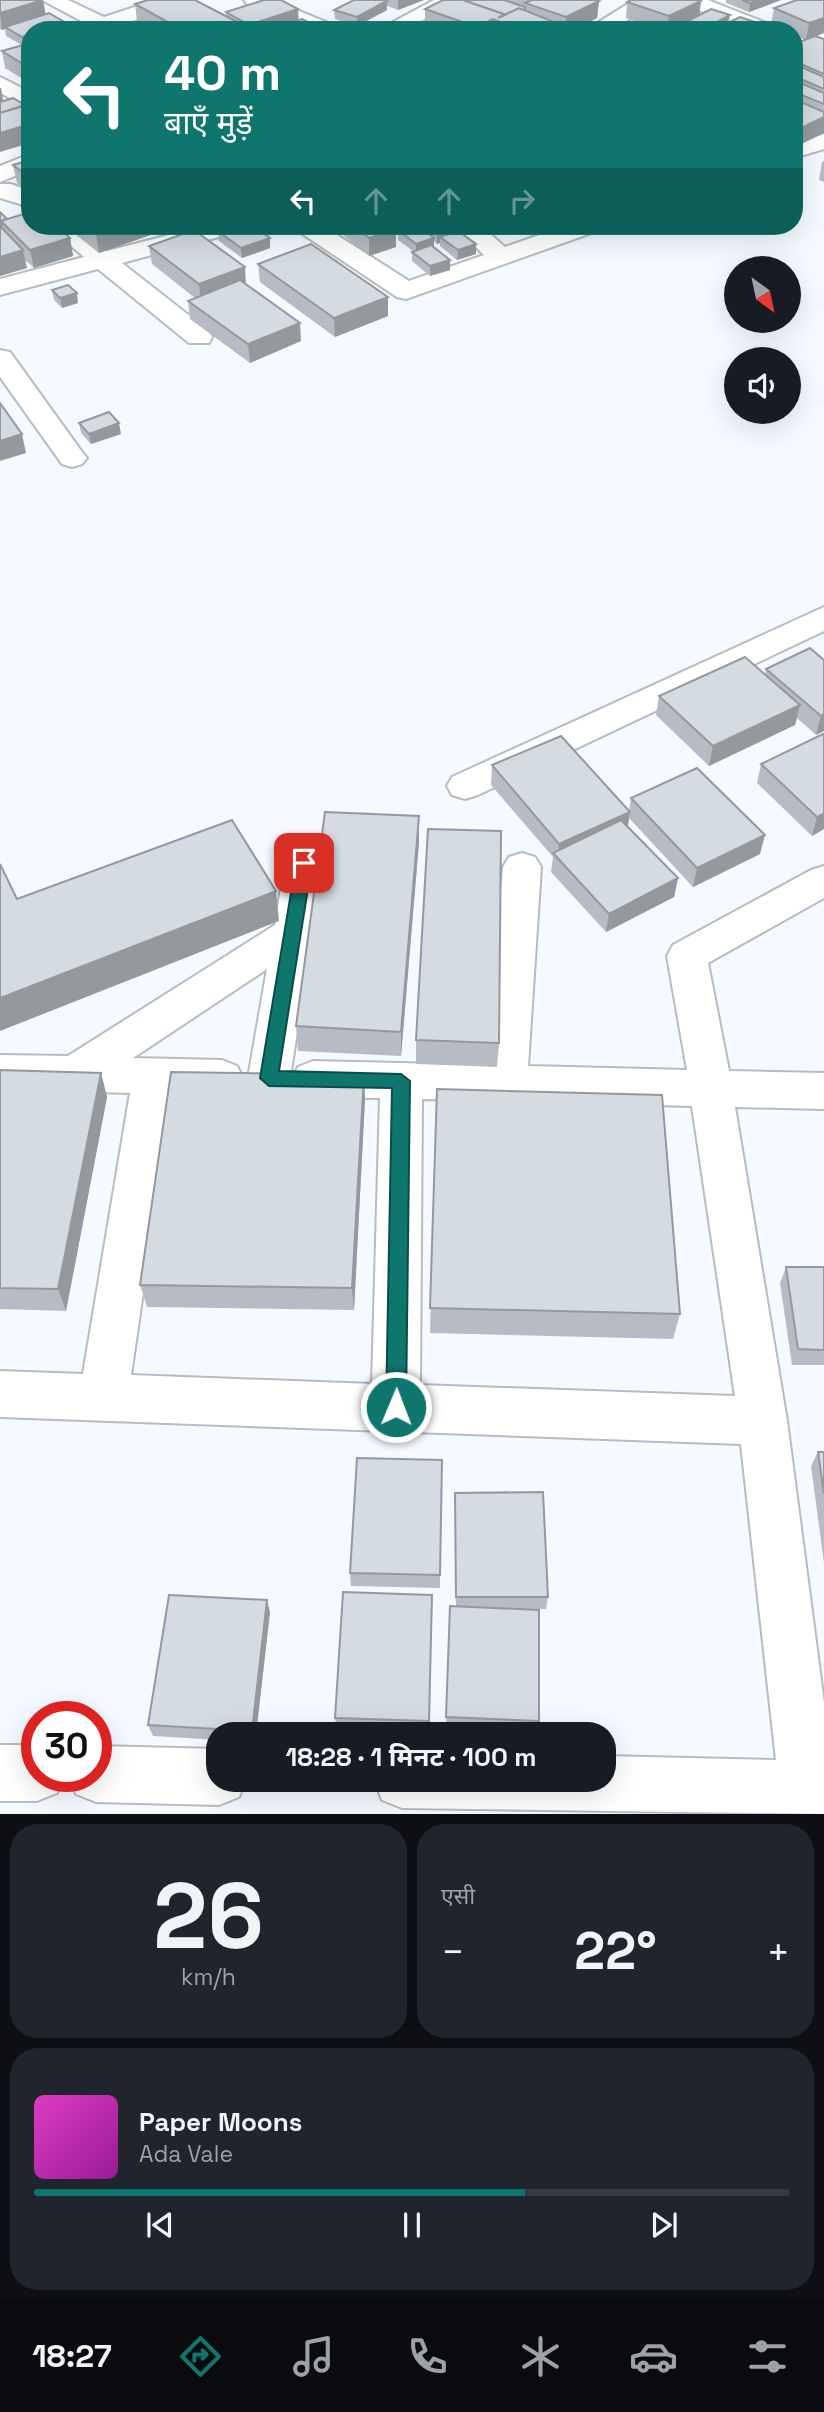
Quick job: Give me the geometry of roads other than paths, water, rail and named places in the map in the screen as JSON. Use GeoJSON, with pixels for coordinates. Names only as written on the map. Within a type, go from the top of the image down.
{"type":"FeatureCollection","features":[{"type":"Feature","properties":{"kind":"street"},"geometry":{"type":"LineString","coordinates":[[52,0],[90,21]]}},
{"type":"Feature","properties":{"kind":"street"},"geometry":{"type":"LineString","coordinates":[[118,21],[176,0]]}},
{"type":"Feature","properties":{"kind":"street"},"geometry":{"type":"LineString","coordinates":[[254,0],[306,21]]}},
{"type":"Feature","properties":{"kind":"street"},"geometry":{"type":"LineString","coordinates":[[407,21],[450,0]]}},
{"type":"Feature","properties":{"kind":"street"},"geometry":{"type":"LineString","coordinates":[[612,21],[649,0]]}},
{"type":"Feature","properties":{"kind":"street"},"geometry":{"type":"LineString","coordinates":[[690,0],[744,21]]}},
{"type":"Feature","properties":{"kind":"street"},"geometry":{"type":"LineString","coordinates":[[0,84],[21,96]]}},
{"type":"Feature","properties":{"kind":"street"},"geometry":{"type":"LineString","coordinates":[[803,148],[824,141]]}},
{"type":"Feature","properties":{"kind":"street"},"geometry":{"type":"LineString","coordinates":[[0,175],[21,164]]}},
{"type":"Feature","properties":{"kind":"street"},"geometry":{"type":"LineString","coordinates":[[0,191],[11,191],[21,196]]}},
{"type":"Feature","properties":{"kind":"street"},"geometry":{"type":"LineString","coordinates":[[71,235],[199,337]]}},
{"type":"Feature","properties":{"kind":"street"},"geometry":{"type":"LineString","coordinates":[[0,287],[197,235]]}},
{"type":"Feature","properties":{"kind":"street"},"geometry":{"type":"LineString","coordinates":[[321,235],[406,291],[563,235]]}},
{"type":"Feature","properties":{"kind":"street"},"geometry":{"type":"LineString","coordinates":[[476,235],[502,257]]}},
{"type":"Feature","properties":{"kind":"street"},"geometry":{"type":"LineString","coordinates":[[0,358],[10,390],[72,458]]}},
{"type":"Feature","properties":{"kind":"street"},"geometry":{"type":"LineString","coordinates":[[465,786],[824,618]]}},
{"type":"Feature","properties":{"kind":"street"},"geometry":{"type":"LineString","coordinates":[[269,1078],[304,863]]}},
{"type":"Feature","properties":{"kind":"street"},"geometry":{"type":"LineString","coordinates":[[506,1083],[522,867]]}},
{"type":"Feature","properties":{"kind":"street"},"geometry":{"type":"LineString","coordinates":[[616,1788],[813,1796],[763,1421],[711,1088],[687,956],[824,880]]}},
{"type":"Feature","properties":{"kind":"street"},"geometry":{"type":"LineString","coordinates":[[75,1074],[295,931]]}},
{"type":"Feature","properties":{"kind":"street"},"geometry":{"type":"LineString","coordinates":[[0,1072],[153,1078],[269,1078],[824,1091]]}},
{"type":"Feature","properties":{"kind":"street"},"geometry":{"type":"LineString","coordinates":[[104,1396],[153,1078]]}},
{"type":"Feature","properties":{"kind":"street"},"geometry":{"type":"LineString","coordinates":[[396,1407],[401,1081]]}},
{"type":"Feature","properties":{"kind":"street"},"geometry":{"type":"LineString","coordinates":[[0,1394],[763,1421]]}},
{"type":"Feature","properties":{"kind":"street"},"geometry":{"type":"LineString","coordinates":[[0,1773],[21,1773]]}},
{"type":"Feature","properties":{"kind":"street"},"geometry":{"type":"LineString","coordinates":[[112,1774],[206,1777]]}}]}
